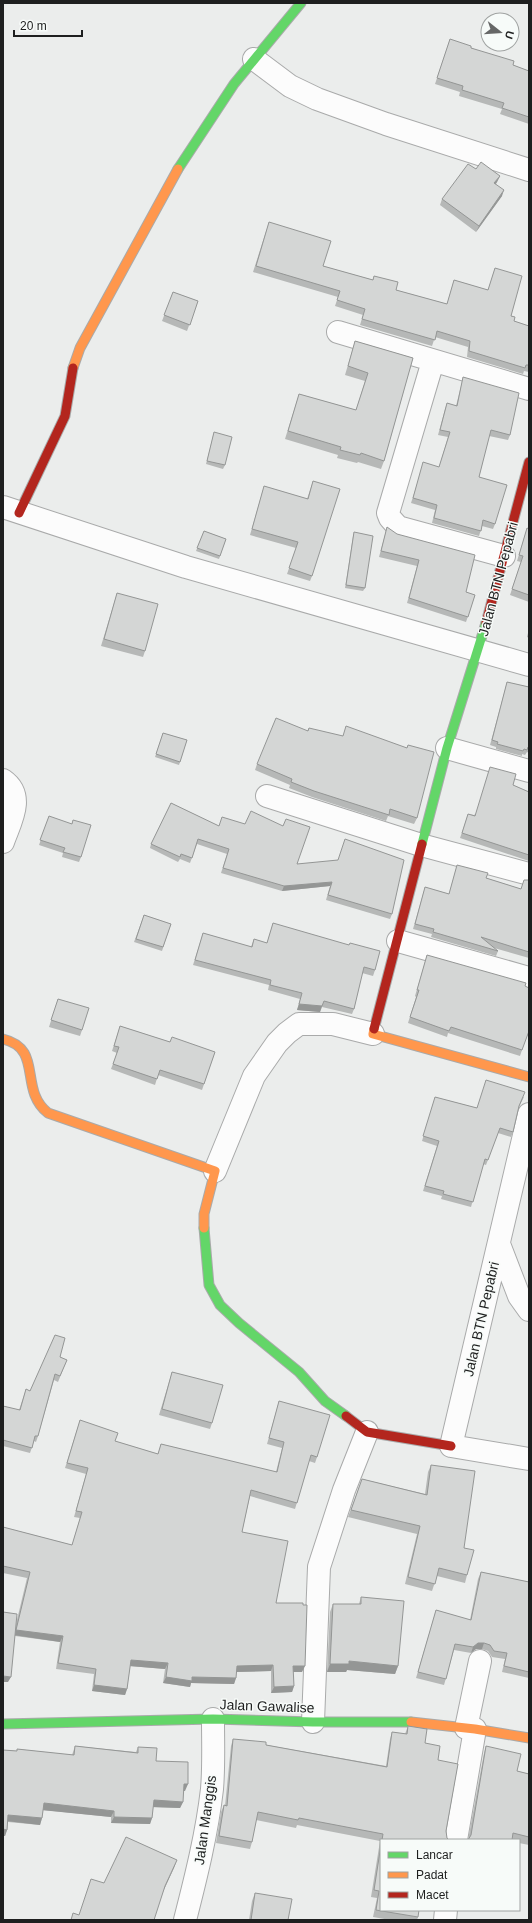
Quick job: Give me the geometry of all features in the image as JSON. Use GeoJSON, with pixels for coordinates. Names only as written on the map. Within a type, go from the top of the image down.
{"type":"FeatureCollection","features":[{"type":"Feature","properties":{"kind":"street"},"geometry":{"type":"LineString","coordinates":[[301,3],[234,84],[163,195],[80,348],[72,370],[66,416],[11,510],[186,566],[479,649]]}},
{"type":"Feature","properties":{"kind":"street"},"geometry":{"type":"LineString","coordinates":[[254,59],[290,86],[317,99],[386,124],[529,170]]}},
{"type":"Feature","properties":{"kind":"street"},"geometry":{"type":"LineString","coordinates":[[338,332],[529,389]]}},
{"type":"Feature","properties":{"kind":"street"},"geometry":{"type":"LineString","coordinates":[[433,361],[388,513],[390,518],[398,527],[504,556]]}},
{"type":"Feature","properties":{"kind":"street","name":"Jalan BTN Pepabri"},"geometry":{"type":"LineString","coordinates":[[373,1034],[447,748],[479,649],[529,462]]}},
{"type":"Feature","properties":{"kind":"street","name":"Jalan BTN Pepabri"},"geometry":{"type":"LineString","coordinates":[[479,649],[529,664]]}},
{"type":"Feature","properties":{"kind":"street"},"geometry":{"type":"LineString","coordinates":[[447,748],[529,771]]}},
{"type":"Feature","properties":{"kind":"street"},"geometry":{"type":"LineString","coordinates":[[3,780],[13,789],[16,804],[3,842]]}},
{"type":"Feature","properties":{"kind":"street"},"geometry":{"type":"LineString","coordinates":[[267,796],[421,845],[529,874]]}},
{"type":"Feature","properties":{"kind":"street"},"geometry":{"type":"LineString","coordinates":[[398,941],[529,978]]}},
{"type":"Feature","properties":{"kind":"street"},"geometry":{"type":"LineString","coordinates":[[529,1077],[333,1024],[299,1024],[277,1042],[254,1076],[215,1171],[204,1214],[205,1249],[209,1285],[220,1305],[238,1323],[299,1372],[325,1401],[367,1432],[529,1459]]}},
{"type":"Feature","properties":{"kind":"street"},"geometry":{"type":"LineString","coordinates":[[3,1038],[20,1047],[25,1056],[33,1096],[40,1109],[215,1171]]}},
{"type":"Feature","properties":{"kind":"street","name":"Jalan BTN Pepabri"},"geometry":{"type":"LineString","coordinates":[[451,1446],[529,1114]]}},
{"type":"Feature","properties":{"kind":"street"},"geometry":{"type":"LineString","coordinates":[[499,1244],[519,1296],[529,1310]]}},
{"type":"Feature","properties":{"kind":"street"},"geometry":{"type":"LineString","coordinates":[[313,1722],[319,1567],[344,1490],[367,1432]]}},
{"type":"Feature","properties":{"kind":"street"},"geometry":{"type":"LineString","coordinates":[[456,1839],[480,1661]]}},
{"type":"Feature","properties":{"kind":"street","name":"Jalan Gawalise"},"geometry":{"type":"LineString","coordinates":[[3,1724],[213,1719],[313,1722],[406,1721],[529,1738]]}},
{"type":"Feature","properties":{"kind":"street","name":"Jalan Manggis"},"geometry":{"type":"LineString","coordinates":[[185,1920],[198,1872],[206,1831],[212,1787],[213,1719]]}},
{"type":"Feature","properties":{"kind":"building"},"geometry":{"type":"Polygon","coordinates":[[[450,39],[471,46],[471,48],[480,52],[514,61],[513,65],[529,71],[529,117],[502,108],[504,103],[462,90],[463,86],[437,78],[450,39]]]}},
{"type":"Feature","properties":{"kind":"building"},"geometry":{"type":"Polygon","coordinates":[[[481,162],[500,176],[494,183],[504,190],[479,226],[442,199],[468,164],[476,169],[481,162]]]}},
{"type":"Feature","properties":{"kind":"building"},"geometry":{"type":"Polygon","coordinates":[[[269,222],[331,241],[323,266],[373,280],[374,276],[398,282],[396,290],[447,304],[454,280],[488,290],[495,268],[522,276],[511,316],[515,317],[514,321],[529,326],[529,365],[526,365],[525,368],[469,351],[470,341],[437,331],[435,340],[362,319],[365,309],[337,300],[340,291],[256,266],[269,222]]]}},
{"type":"Feature","properties":{"kind":"building"},"geometry":{"type":"Polygon","coordinates":[[[173,292],[198,301],[190,325],[164,315],[173,292]]]}},
{"type":"Feature","properties":{"kind":"building"},"geometry":{"type":"Polygon","coordinates":[[[355,341],[413,358],[384,461],[361,453],[360,455],[340,450],[341,447],[288,431],[299,394],[356,410],[368,373],[348,366],[355,341]]]}},
{"type":"Feature","properties":{"kind":"building"},"geometry":{"type":"Polygon","coordinates":[[[463,377],[519,393],[510,435],[491,430],[479,477],[507,485],[495,524],[483,520],[481,531],[434,518],[437,505],[413,498],[423,462],[439,467],[450,432],[440,430],[447,403],[457,406],[463,377]]]}},
{"type":"Feature","properties":{"kind":"building"},"geometry":{"type":"Polygon","coordinates":[[[214,432],[232,437],[225,465],[207,461],[214,432]]]}},
{"type":"Feature","properties":{"kind":"building"},"geometry":{"type":"Polygon","coordinates":[[[313,481],[340,489],[312,576],[289,568],[298,542],[252,529],[264,486],[308,499],[313,481]]]}},
{"type":"Feature","properties":{"kind":"building"},"geometry":{"type":"Polygon","coordinates":[[[387,527],[397,534],[475,555],[466,592],[475,595],[468,617],[409,598],[419,560],[381,551],[387,527]]]}},
{"type":"Feature","properties":{"kind":"building"},"geometry":{"type":"Polygon","coordinates":[[[527,528],[529,529],[529,595],[512,589],[523,556],[519,555],[527,528]]]}},
{"type":"Feature","properties":{"kind":"building"},"geometry":{"type":"Polygon","coordinates":[[[204,531],[226,539],[220,556],[197,548],[204,531]]]}},
{"type":"Feature","properties":{"kind":"building"},"geometry":{"type":"Polygon","coordinates":[[[354,532],[373,536],[365,588],[346,585],[354,532]]]}},
{"type":"Feature","properties":{"kind":"building"},"geometry":{"type":"Polygon","coordinates":[[[117,593],[158,604],[145,651],[104,639],[117,593]]]}},
{"type":"Feature","properties":{"kind":"building"},"geometry":{"type":"Polygon","coordinates":[[[507,682],[529,687],[529,747],[527,750],[524,749],[523,751],[497,744],[498,742],[492,740],[507,682]]]}},
{"type":"Feature","properties":{"kind":"building"},"geometry":{"type":"Polygon","coordinates":[[[276,718],[308,731],[309,728],[343,736],[346,726],[407,748],[408,745],[434,752],[417,818],[390,809],[389,815],[314,791],[291,782],[292,779],[257,764],[276,718]]]}},
{"type":"Feature","properties":{"kind":"building"},"geometry":{"type":"Polygon","coordinates":[[[163,733],[187,740],[180,762],[156,754],[163,733]]]}},
{"type":"Feature","properties":{"kind":"building"},"geometry":{"type":"Polygon","coordinates":[[[490,767],[516,774],[513,785],[529,792],[529,855],[462,833],[468,814],[475,816],[490,767]]]}},
{"type":"Feature","properties":{"kind":"building"},"geometry":{"type":"Polygon","coordinates":[[[171,803],[219,826],[222,817],[245,824],[251,811],[283,826],[286,819],[310,827],[297,864],[338,860],[345,839],[404,860],[392,914],[328,895],[332,882],[284,886],[223,868],[229,849],[198,839],[192,858],[181,854],[180,857],[151,844],[171,803]]]}},
{"type":"Feature","properties":{"kind":"building"},"geometry":{"type":"Polygon","coordinates":[[[49,816],[72,824],[73,820],[91,825],[81,857],[63,852],[65,848],[40,840],[49,816]]]}},
{"type":"Feature","properties":{"kind":"building"},"geometry":{"type":"Polygon","coordinates":[[[457,865],[488,873],[486,878],[521,889],[524,880],[529,880],[529,952],[481,937],[498,951],[433,932],[434,929],[415,924],[425,887],[449,894],[457,865]]]}},
{"type":"Feature","properties":{"kind":"building"},"geometry":{"type":"Polygon","coordinates":[[[144,915],[171,924],[163,947],[136,939],[144,915]]]}},
{"type":"Feature","properties":{"kind":"building"},"geometry":{"type":"Polygon","coordinates":[[[273,923],[349,945],[350,943],[380,951],[375,970],[364,967],[354,1009],[324,1001],[322,1006],[299,1004],[302,993],[270,985],[271,980],[195,960],[203,933],[252,947],[254,939],[267,943],[273,923]]]}},
{"type":"Feature","properties":{"kind":"building"},"geometry":{"type":"Polygon","coordinates":[[[427,955],[526,983],[525,986],[529,988],[529,1031],[522,1050],[451,1027],[449,1031],[410,1017],[419,990],[417,990],[427,955]]]}},
{"type":"Feature","properties":{"kind":"building"},"geometry":{"type":"Polygon","coordinates":[[[58,999],[89,1008],[82,1030],[51,1020],[58,999]]]}},
{"type":"Feature","properties":{"kind":"building"},"geometry":{"type":"Polygon","coordinates":[[[120,1026],[170,1042],[172,1037],[215,1052],[204,1084],[160,1070],[157,1079],[113,1064],[119,1047],[114,1046],[120,1026]]]}},
{"type":"Feature","properties":{"kind":"building"},"geometry":{"type":"Polygon","coordinates":[[[486,1080],[525,1092],[519,1106],[513,1132],[500,1128],[488,1160],[485,1159],[473,1202],[443,1194],[444,1191],[425,1186],[439,1141],[423,1136],[435,1097],[477,1108],[486,1080]]]}},
{"type":"Feature","properties":{"kind":"building"},"geometry":{"type":"Polygon","coordinates":[[[55,1335],[65,1338],[60,1357],[67,1360],[60,1376],[55,1374],[38,1436],[35,1436],[32,1448],[3,1440],[3,1406],[20,1410],[26,1389],[30,1391],[55,1335]]]}},
{"type":"Feature","properties":{"kind":"building"},"geometry":{"type":"Polygon","coordinates":[[[172,1372],[223,1385],[212,1423],[162,1409],[172,1372]]]}},
{"type":"Feature","properties":{"kind":"building"},"geometry":{"type":"Polygon","coordinates":[[[279,1401],[330,1415],[317,1457],[311,1455],[297,1503],[251,1490],[242,1532],[288,1541],[276,1603],[303,1603],[303,1605],[307,1605],[305,1666],[293,1666],[294,1686],[274,1687],[273,1665],[237,1666],[236,1678],[192,1677],[192,1681],[166,1677],[168,1663],[131,1660],[127,1689],[94,1685],[96,1669],[58,1663],[63,1636],[16,1630],[30,1572],[3,1566],[3,1527],[72,1545],[82,1512],[76,1511],[88,1468],[67,1463],[80,1420],[118,1433],[115,1441],[158,1454],[161,1444],[277,1472],[284,1442],[269,1438],[279,1401]]]}},
{"type":"Feature","properties":{"kind":"building"},"geometry":{"type":"Polygon","coordinates":[[[431,1465],[475,1471],[464,1548],[474,1550],[467,1575],[439,1568],[435,1584],[408,1577],[420,1526],[351,1510],[362,1479],[427,1495],[431,1465]]]}},
{"type":"Feature","properties":{"kind":"building"},"geometry":{"type":"Polygon","coordinates":[[[481,1572],[529,1582],[529,1672],[504,1666],[507,1653],[494,1651],[490,1645],[478,1643],[473,1647],[455,1644],[446,1679],[418,1672],[436,1610],[471,1620],[481,1572]]]}},
{"type":"Feature","properties":{"kind":"building"},"geometry":{"type":"Polygon","coordinates":[[[361,1597],[404,1601],[398,1666],[349,1661],[349,1664],[330,1664],[333,1604],[361,1604],[361,1597]]]}},
{"type":"Feature","properties":{"kind":"building"},"geometry":{"type":"Polygon","coordinates":[[[3,1612],[17,1614],[11,1677],[3,1676],[3,1612]]]}},
{"type":"Feature","properties":{"kind":"building"},"geometry":{"type":"Polygon","coordinates":[[[408,1726],[427,1729],[425,1743],[440,1746],[438,1760],[458,1764],[446,1831],[448,1839],[382,1839],[383,1834],[258,1812],[252,1842],[219,1836],[224,1805],[227,1806],[233,1739],[266,1742],[266,1745],[387,1767],[392,1732],[407,1734],[408,1726]]]}},
{"type":"Feature","properties":{"kind":"building"},"geometry":{"type":"Polygon","coordinates":[[[75,1746],[138,1753],[138,1747],[157,1748],[156,1761],[188,1762],[188,1784],[184,1784],[183,1802],[154,1800],[152,1818],[114,1817],[114,1811],[44,1803],[42,1818],[8,1815],[7,1830],[3,1829],[3,1750],[17,1751],[17,1749],[74,1755],[75,1746]]]}},
{"type":"Feature","properties":{"kind":"building"},"geometry":{"type":"Polygon","coordinates":[[[486,1746],[521,1754],[517,1771],[529,1774],[529,1837],[513,1833],[512,1839],[469,1839],[471,1835],[486,1746]]]}},
{"type":"Feature","properties":{"kind":"building"},"geometry":{"type":"Polygon","coordinates":[[[126,1837],[177,1860],[165,1886],[154,1920],[71,1920],[73,1913],[79,1915],[91,1879],[104,1883],[126,1837]]]}},
{"type":"Feature","properties":{"kind":"building"},"geometry":{"type":"Polygon","coordinates":[[[380,1851],[380,1911],[376,1910],[379,1891],[374,1890],[380,1851]]]}},
{"type":"Feature","properties":{"kind":"building"},"geometry":{"type":"Polygon","coordinates":[[[255,1893],[292,1899],[288,1920],[251,1920],[255,1893]]]}},
{"type":"Feature","properties":{"kind":"building"},"geometry":{"type":"Polygon","coordinates":[[[382,1911],[419,1911],[418,1917],[382,1911]]]}},
{"type":"Feature","properties":{"kind":"traffic: fast"},"geometry":{"type":"LineString","coordinates":[[178,169],[234,84],[301,3]]}},
{"type":"Feature","properties":{"kind":"traffic: fast"},"geometry":{"type":"LineString","coordinates":[[422,844],[447,748],[486,623]]}},
{"type":"Feature","properties":{"kind":"traffic: fast"},"geometry":{"type":"LineString","coordinates":[[204,1228],[209,1285],[220,1305],[239,1323],[299,1372],[325,1401],[346,1416]]}},
{"type":"Feature","properties":{"kind":"traffic: fast"},"geometry":{"type":"LineString","coordinates":[[3,1724],[213,1719],[313,1722],[411,1722]]}},
{"type":"Feature","properties":{"kind":"traffic: slow"},"geometry":{"type":"LineString","coordinates":[[73,368],[80,348],[178,169]]}},
{"type":"Feature","properties":{"kind":"traffic: slow"},"geometry":{"type":"LineString","coordinates":[[374,1029],[373,1034],[529,1077]]}},
{"type":"Feature","properties":{"kind":"traffic: slow"},"geometry":{"type":"LineString","coordinates":[[3,1039],[15,1044],[23,1051],[30,1071],[34,1093],[39,1103],[48,1113],[215,1171],[204,1214],[204,1228]]}},
{"type":"Feature","properties":{"kind":"traffic: slow"},"geometry":{"type":"LineString","coordinates":[[411,1722],[475,1729],[529,1738]]}},
{"type":"Feature","properties":{"kind":"traffic: jam"},"geometry":{"type":"LineString","coordinates":[[19,513],[65,416],[73,368]]}},
{"type":"Feature","properties":{"kind":"traffic: jam"},"geometry":{"type":"LineString","coordinates":[[486,623],[529,462]]}},
{"type":"Feature","properties":{"kind":"traffic: jam"},"geometry":{"type":"LineString","coordinates":[[374,1029],[422,844]]}},
{"type":"Feature","properties":{"kind":"traffic: jam"},"geometry":{"type":"LineString","coordinates":[[346,1416],[367,1432],[451,1446]]}}]}
